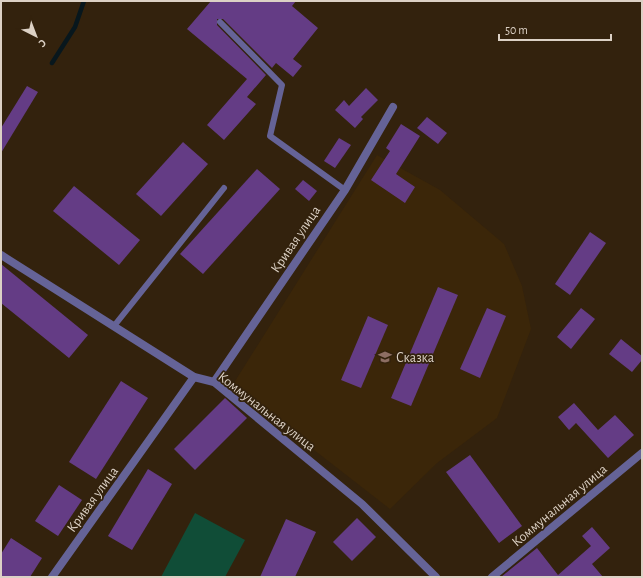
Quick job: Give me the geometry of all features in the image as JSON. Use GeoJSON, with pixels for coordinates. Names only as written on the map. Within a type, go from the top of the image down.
{"type":"FeatureCollection","features":[{"type":"Feature","properties":{"kind":"street","name":"Кривая улица"},"geometry":{"type":"LineString","coordinates":[[214,382],[345,190],[393,107]]}},
{"type":"Feature","properties":{"kind":"street","name":"Коммунальная улица"},"geometry":{"type":"LineString","coordinates":[[1,255],[194,377],[214,382],[362,504],[436,577]]}},
{"type":"Feature","properties":{"kind":"street","name":"Кривая улица"},"geometry":{"type":"LineString","coordinates":[[52,577],[194,377]]}},
{"type":"Feature","properties":{"kind":"street","name":"Коммунальная улица"},"geometry":{"type":"LineString","coordinates":[[492,577],[642,453]]}},
{"type":"Feature","properties":{"kind":"lane"},"geometry":{"type":"LineString","coordinates":[[220,22],[282,85],[270,136],[345,190]]}},
{"type":"Feature","properties":{"kind":"lane"},"geometry":{"type":"LineString","coordinates":[[114,326],[224,188]]}},
{"type":"Feature","properties":{"kind":"shaded area","name":"Сказка"},"geometry":{"type":"Polygon","coordinates":[[[377,155],[440,190],[504,244],[522,286],[531,329],[497,418],[437,463],[390,509],[232,386],[377,155]]]}},
{"type":"Feature","properties":{"kind":"green space"},"geometry":{"type":"Polygon","coordinates":[[[195,513],[245,540],[225,577],[161,577],[195,513]]]}},
{"type":"Feature","properties":{"kind":"building"},"geometry":{"type":"Polygon","coordinates":[[[211,1],[296,1],[292,6],[318,28],[293,59],[302,66],[293,77],[276,63],[272,68],[223,19],[217,19],[217,25],[266,75],[247,97],[256,104],[224,140],[207,125],[247,79],[187,29],[211,1]]]}},
{"type":"Feature","properties":{"kind":"building"},"geometry":{"type":"Polygon","coordinates":[[[27,86],[38,92],[1,153],[1,128],[27,86]]]}},
{"type":"Feature","properties":{"kind":"building"},"geometry":{"type":"Polygon","coordinates":[[[366,88],[378,100],[361,117],[363,119],[355,128],[335,110],[344,100],[349,106],[366,88]]]}},
{"type":"Feature","properties":{"kind":"building"},"geometry":{"type":"Polygon","coordinates":[[[427,117],[447,133],[438,144],[417,128],[427,117]]]}},
{"type":"Feature","properties":{"kind":"building"},"geometry":{"type":"Polygon","coordinates":[[[401,124],[420,136],[396,174],[415,187],[405,203],[371,180],[390,151],[386,148],[401,124]]]}},
{"type":"Feature","properties":{"kind":"building"},"geometry":{"type":"Polygon","coordinates":[[[339,138],[351,145],[335,168],[324,161],[339,138]]]}},
{"type":"Feature","properties":{"kind":"building"},"geometry":{"type":"Polygon","coordinates":[[[183,142],[208,164],[161,216],[136,194],[183,142]]]}},
{"type":"Feature","properties":{"kind":"building"},"geometry":{"type":"Polygon","coordinates":[[[257,169],[280,189],[203,274],[180,254],[257,169]]]}},
{"type":"Feature","properties":{"kind":"building"},"geometry":{"type":"Polygon","coordinates":[[[303,180],[317,191],[309,201],[295,189],[303,180]]]}},
{"type":"Feature","properties":{"kind":"building"},"geometry":{"type":"Polygon","coordinates":[[[74,186],[140,240],[119,265],[53,211],[74,186]]]}},
{"type":"Feature","properties":{"kind":"building"},"geometry":{"type":"Polygon","coordinates":[[[590,232],[606,243],[570,295],[555,284],[590,232]]]}},
{"type":"Feature","properties":{"kind":"building"},"geometry":{"type":"Polygon","coordinates":[[[1,264],[88,335],[69,358],[1,303],[1,264]]]}},
{"type":"Feature","properties":{"kind":"building"},"geometry":{"type":"Polygon","coordinates":[[[438,287],[458,295],[411,406],[391,398],[438,287]]]}},
{"type":"Feature","properties":{"kind":"building"},"geometry":{"type":"Polygon","coordinates":[[[487,308],[506,316],[480,378],[460,369],[487,308]]]}},
{"type":"Feature","properties":{"kind":"building"},"geometry":{"type":"Polygon","coordinates":[[[581,308],[595,319],[571,349],[557,337],[581,308]]]}},
{"type":"Feature","properties":{"kind":"building"},"geometry":{"type":"Polygon","coordinates":[[[368,316],[388,325],[361,388],[341,380],[368,316]]]}},
{"type":"Feature","properties":{"kind":"building"},"geometry":{"type":"Polygon","coordinates":[[[621,339],[642,356],[642,360],[632,372],[609,354],[621,339]]]}},
{"type":"Feature","properties":{"kind":"building"},"geometry":{"type":"Polygon","coordinates":[[[121,381],[148,398],[96,479],[69,462],[121,381]]]}},
{"type":"Feature","properties":{"kind":"building"},"geometry":{"type":"Polygon","coordinates":[[[225,398],[247,418],[195,470],[174,449],[225,398]]]}},
{"type":"Feature","properties":{"kind":"building"},"geometry":{"type":"Polygon","coordinates":[[[574,403],[598,430],[615,415],[634,435],[608,458],[576,423],[569,430],[558,417],[574,403]]]}},
{"type":"Feature","properties":{"kind":"building"},"geometry":{"type":"Polygon","coordinates":[[[470,455],[522,526],[499,543],[446,472],[470,455]]]}},
{"type":"Feature","properties":{"kind":"building"},"geometry":{"type":"Polygon","coordinates":[[[148,469],[172,484],[132,550],[108,536],[148,469]]]}},
{"type":"Feature","properties":{"kind":"building"},"geometry":{"type":"Polygon","coordinates":[[[59,485],[82,500],[58,536],[35,521],[59,485]]]}},
{"type":"Feature","properties":{"kind":"building"},"geometry":{"type":"Polygon","coordinates":[[[357,518],[376,537],[352,561],[333,542],[357,518]]]}},
{"type":"Feature","properties":{"kind":"building"},"geometry":{"type":"Polygon","coordinates":[[[286,519],[316,532],[295,577],[260,577],[286,519]]]}},
{"type":"Feature","properties":{"kind":"building"},"geometry":{"type":"Polygon","coordinates":[[[592,527],[610,548],[592,564],[603,577],[501,577],[537,548],[558,575],[591,546],[582,536],[592,527]]]}},
{"type":"Feature","properties":{"kind":"building"},"geometry":{"type":"Polygon","coordinates":[[[11,538],[42,558],[30,577],[1,577],[1,554],[11,538]]]}},
{"type":"Feature","properties":{"kind":"waterway"},"geometry":{"type":"LineString","coordinates":[[52,63],[75,27],[84,1]]}},
{"type":"Feature","properties":{"kind":"place","name":"Сказка"},"geometry":{"type":"Point","coordinates":[385,357]}}]}
